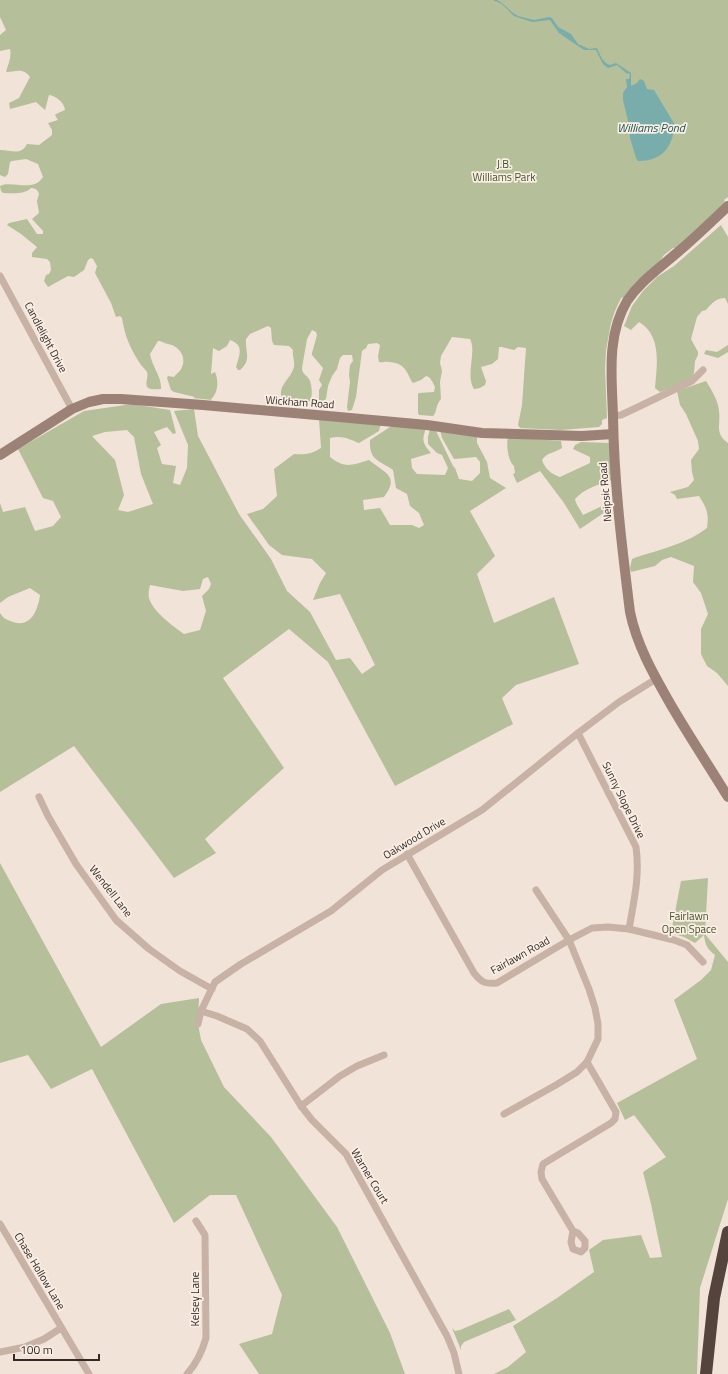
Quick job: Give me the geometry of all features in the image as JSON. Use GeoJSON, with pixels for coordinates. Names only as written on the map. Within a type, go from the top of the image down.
{"type":"FeatureCollection","features":[{"type":"Feature","properties":{"kind":"highway"},"geometry":{"type":"LineString","coordinates":[[706,1374],[714,1298],[728,1232]]}},
{"type":"Feature","properties":{"kind":"street","name":"Neipsic Road"},"geometry":{"type":"LineString","coordinates":[[728,206],[698,235],[634,291],[623,308],[617,326],[612,357],[613,434],[619,515],[630,612],[638,642],[656,679],[690,738],[728,797]]}},
{"type":"Feature","properties":{"kind":"street","name":"Candlelight Drive"},"geometry":{"type":"LineString","coordinates":[[0,276],[72,409]]}},
{"type":"Feature","properties":{"kind":"street"},"geometry":{"type":"LineString","coordinates":[[613,416],[621,415],[692,381],[703,370]]}},
{"type":"Feature","properties":{"kind":"street","name":"Wickham Road"},"geometry":{"type":"LineString","coordinates":[[0,455],[72,409],[89,402],[103,399],[121,399],[339,416],[427,425],[482,433],[582,436],[613,434]]}},
{"type":"Feature","properties":{"kind":"street","name":"Oakwood Drive"},"geometry":{"type":"LineString","coordinates":[[198,1024],[201,1011],[215,982],[231,970],[331,911],[382,870],[482,810],[618,702],[656,679]]}},
{"type":"Feature","properties":{"kind":"street","name":"Sunny Slope Drive"},"geometry":{"type":"LineString","coordinates":[[578,733],[636,847],[638,860],[638,880],[629,929]]}},
{"type":"Feature","properties":{"kind":"street","name":"Wendell Lane"},"geometry":{"type":"LineString","coordinates":[[39,797],[48,816],[76,864],[116,920],[149,949],[180,971],[212,989]]}},
{"type":"Feature","properties":{"kind":"street","name":"Fairlawn Road"},"geometry":{"type":"LineString","coordinates":[[407,854],[474,973],[479,980],[487,984],[497,983],[592,928],[608,927],[629,929],[674,940],[687,945],[703,962]]}},
{"type":"Feature","properties":{"kind":"street"},"geometry":{"type":"LineString","coordinates":[[504,1114],[577,1072],[588,1062],[598,1039],[598,1024],[595,1008],[569,940],[536,890]]}},
{"type":"Feature","properties":{"kind":"street","name":"Warner Court"},"geometry":{"type":"LineString","coordinates":[[201,1011],[247,1029],[260,1041],[301,1106],[312,1120],[346,1154],[448,1336],[459,1374]]}},
{"type":"Feature","properties":{"kind":"street"},"geometry":{"type":"LineString","coordinates":[[301,1106],[340,1076],[357,1066],[384,1055]]}},
{"type":"Feature","properties":{"kind":"street"},"geometry":{"type":"LineString","coordinates":[[573,1231],[542,1179],[541,1172],[543,1164],[611,1124],[615,1119],[616,1112],[588,1062]]}},
{"type":"Feature","properties":{"kind":"street","name":"Kelsey Lane"},"geometry":{"type":"LineString","coordinates":[[187,1374],[195,1365],[202,1353],[206,1338],[205,1236],[196,1221]]}},
{"type":"Feature","properties":{"kind":"street","name":"Chase Hollow Lane"},"geometry":{"type":"LineString","coordinates":[[0,1224],[89,1374]]}},
{"type":"Feature","properties":{"kind":"street"},"geometry":{"type":"LineString","coordinates":[[0,1352],[25,1347],[44,1339],[61,1328]]}},
{"type":"Feature","properties":{"kind":"green space","name":"J.B. Williams Park"},"geometry":{"type":"Polygon","coordinates":[[[0,0],[728,0],[728,197],[709,219],[676,248],[673,248],[664,255],[658,264],[625,297],[621,298],[611,323],[606,350],[605,369],[607,418],[602,420],[602,424],[599,427],[561,430],[520,428],[518,425],[522,405],[526,348],[518,347],[514,350],[499,347],[498,359],[492,364],[481,367],[486,381],[485,385],[474,389],[471,377],[472,344],[470,339],[452,337],[441,356],[441,399],[433,416],[419,415],[418,413],[418,394],[434,392],[435,387],[431,379],[426,376],[413,383],[404,368],[398,364],[379,362],[378,357],[380,345],[377,343],[368,344],[362,351],[356,397],[352,410],[348,411],[347,407],[350,382],[350,365],[353,361],[352,355],[343,355],[340,358],[337,369],[328,386],[326,399],[319,403],[319,390],[322,385],[319,380],[323,368],[312,355],[317,335],[316,332],[312,330],[307,339],[302,368],[303,372],[311,383],[312,395],[309,402],[294,405],[281,395],[283,385],[293,369],[293,350],[289,346],[274,345],[272,341],[271,328],[268,326],[250,334],[246,339],[247,359],[246,363],[240,370],[236,367],[240,351],[235,342],[230,340],[227,346],[219,351],[213,348],[211,374],[215,372],[217,383],[215,394],[211,399],[212,400],[193,398],[195,397],[171,390],[167,378],[168,376],[174,377],[181,370],[183,357],[180,351],[175,347],[160,341],[158,341],[150,354],[160,380],[161,389],[149,389],[146,384],[147,372],[131,348],[126,337],[122,318],[120,316],[116,317],[111,303],[95,273],[97,266],[93,259],[91,258],[88,260],[84,270],[74,277],[68,276],[48,287],[44,281],[46,275],[49,274],[51,270],[50,262],[47,259],[32,257],[32,253],[37,247],[7,225],[9,223],[27,219],[37,234],[43,234],[43,231],[32,219],[39,213],[37,201],[39,194],[37,190],[31,188],[21,193],[3,193],[0,186],[10,184],[34,184],[39,182],[43,177],[38,164],[26,159],[10,162],[8,174],[5,177],[0,175],[0,150],[15,152],[25,148],[27,144],[39,145],[52,135],[52,130],[48,123],[58,120],[55,115],[65,110],[63,104],[59,100],[49,95],[45,110],[36,102],[10,109],[9,103],[19,98],[30,77],[22,71],[6,72],[10,58],[10,49],[0,51],[0,35],[6,30],[0,17],[0,0]]]}},
{"type":"Feature","properties":{"kind":"green space"},"geometry":{"type":"Polygon","coordinates":[[[721,225],[728,237],[728,304],[725,298],[719,299],[712,303],[706,310],[702,311],[697,317],[691,339],[698,352],[695,361],[694,373],[692,377],[681,384],[660,392],[655,388],[657,360],[655,343],[651,335],[639,322],[631,330],[624,326],[632,306],[643,291],[657,277],[674,266],[721,225]]]}},
{"type":"Feature","properties":{"kind":"green space"},"geometry":{"type":"Polygon","coordinates":[[[728,345],[728,352],[718,358],[704,354],[706,350],[717,352],[728,345]]]}},
{"type":"Feature","properties":{"kind":"green space"},"geometry":{"type":"Polygon","coordinates":[[[706,381],[717,403],[721,436],[728,443],[728,686],[717,673],[707,666],[701,654],[701,629],[708,614],[701,593],[693,582],[694,566],[671,557],[662,560],[655,566],[631,572],[630,568],[632,559],[682,542],[707,528],[707,511],[699,496],[677,499],[675,495],[670,492],[688,487],[694,480],[691,460],[699,449],[698,441],[686,414],[680,405],[677,391],[706,381]]]}},
{"type":"Feature","properties":{"kind":"green space"},"geometry":{"type":"Polygon","coordinates":[[[132,404],[170,410],[176,433],[173,434],[167,427],[154,432],[161,445],[157,448],[162,464],[176,466],[173,483],[180,485],[187,468],[188,445],[174,411],[194,409],[198,436],[239,514],[271,559],[287,591],[310,612],[336,660],[350,658],[362,674],[375,665],[340,594],[313,600],[326,573],[312,559],[282,555],[269,545],[247,514],[263,509],[277,496],[274,469],[294,454],[308,454],[321,448],[319,419],[381,423],[379,431],[359,443],[342,437],[330,438],[330,457],[344,465],[369,460],[385,472],[391,479],[389,490],[384,497],[363,500],[364,510],[380,508],[390,525],[412,525],[419,528],[424,525],[419,513],[410,506],[407,494],[396,488],[393,470],[379,462],[373,456],[370,447],[370,440],[393,425],[426,428],[424,441],[426,447],[431,453],[411,459],[412,468],[417,474],[445,475],[448,468],[442,455],[437,453],[428,444],[430,429],[435,429],[459,479],[472,481],[480,473],[480,462],[476,457],[454,459],[442,438],[440,430],[477,435],[477,443],[487,462],[490,478],[506,488],[470,511],[495,556],[477,574],[494,623],[554,597],[579,664],[516,685],[502,698],[513,724],[395,786],[328,662],[289,629],[223,678],[284,768],[205,839],[216,853],[174,878],[74,746],[0,792],[0,613],[9,621],[19,623],[25,622],[29,620],[35,612],[40,595],[30,588],[8,597],[0,603],[0,503],[3,512],[25,507],[35,531],[53,526],[61,517],[53,501],[43,498],[18,449],[84,411],[132,404]],[[127,430],[105,432],[92,436],[115,460],[124,495],[118,510],[128,512],[153,504],[141,474],[134,437],[127,430]],[[208,577],[203,579],[200,589],[183,591],[150,585],[149,598],[151,603],[169,623],[184,634],[200,630],[206,611],[202,596],[209,589],[211,584],[208,577]]]}},
{"type":"Feature","properties":{"kind":"green space"},"geometry":{"type":"Polygon","coordinates":[[[508,437],[561,441],[562,448],[546,455],[542,460],[549,471],[560,477],[590,463],[590,457],[573,449],[575,445],[581,442],[610,443],[612,480],[587,489],[575,499],[583,515],[602,506],[608,510],[580,529],[564,503],[540,471],[517,483],[513,474],[515,473],[514,466],[508,453],[508,437]]]}},
{"type":"Feature","properties":{"kind":"green space"},"geometry":{"type":"Polygon","coordinates":[[[0,863],[101,1047],[161,1004],[199,998],[198,1024],[201,1040],[224,1087],[271,1137],[337,1227],[390,1333],[405,1374],[259,1374],[239,1344],[272,1334],[282,1295],[236,1195],[210,1195],[174,1223],[92,1069],[51,1089],[28,1055],[0,1063],[0,863]]]}},
{"type":"Feature","properties":{"kind":"green space","name":"Fairlawn Open Space"},"geometry":{"type":"Polygon","coordinates":[[[708,878],[705,934],[728,962],[728,1199],[700,1288],[697,1374],[494,1374],[508,1367],[526,1352],[513,1326],[594,1272],[589,1250],[603,1240],[641,1235],[650,1258],[662,1257],[643,1172],[666,1157],[634,1115],[625,1120],[617,1103],[697,1059],[674,1000],[701,980],[711,970],[715,955],[707,946],[704,935],[695,943],[684,937],[671,933],[681,881],[708,878]]]}},
{"type":"Feature","properties":{"kind":"green space"},"geometry":{"type":"Polygon","coordinates":[[[509,1309],[516,1320],[464,1342],[461,1346],[461,1350],[452,1328],[455,1331],[460,1330],[509,1309]]]}},
{"type":"Feature","properties":{"kind":"water","name":"Williams Pond"},"geometry":{"type":"Polygon","coordinates":[[[493,0],[497,0],[502,3],[518,16],[534,20],[549,17],[552,18],[558,27],[571,34],[578,44],[589,49],[597,48],[605,62],[610,65],[616,63],[631,73],[631,86],[637,83],[640,79],[644,81],[647,89],[654,90],[675,125],[674,133],[664,152],[653,159],[638,161],[636,158],[630,138],[629,125],[623,100],[623,93],[627,87],[626,79],[629,79],[630,74],[626,73],[617,65],[608,68],[603,64],[596,50],[584,50],[559,33],[550,20],[532,22],[514,16],[502,4],[493,0]]]}}]}
